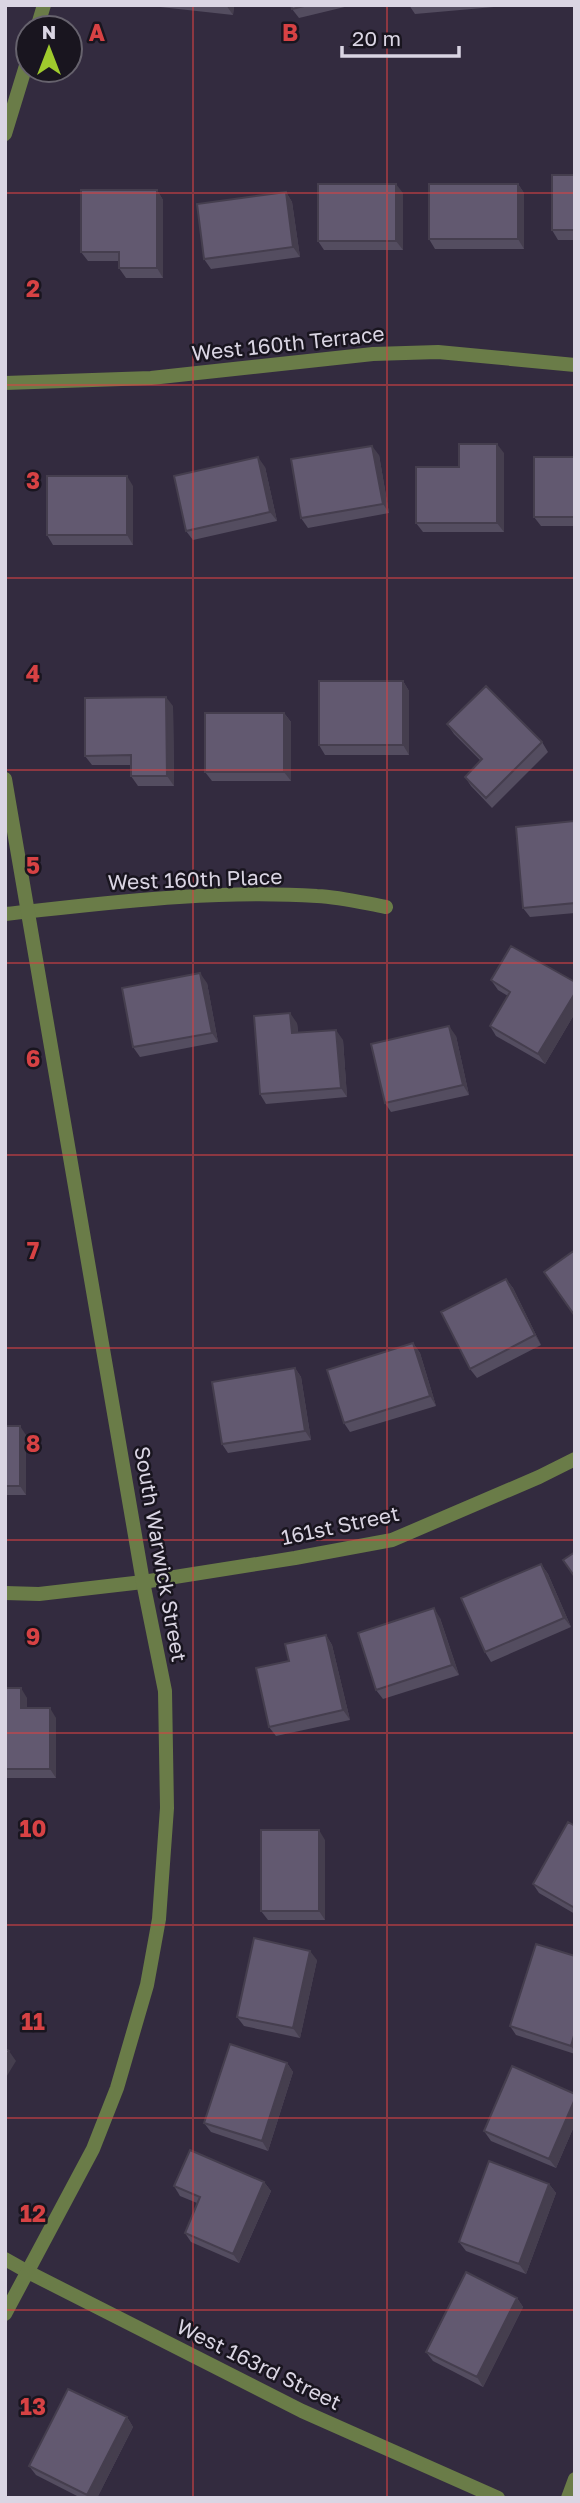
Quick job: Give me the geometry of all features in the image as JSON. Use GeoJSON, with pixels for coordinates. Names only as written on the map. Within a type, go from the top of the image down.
{"type":"FeatureCollection","features":[{"type":"Feature","properties":{"kind":"street"},"geometry":{"type":"LineString","coordinates":[[5,134],[20,84]]}},
{"type":"Feature","properties":{"kind":"street","name":"West 160th Terrace"},"geometry":{"type":"LineString","coordinates":[[5,383],[151,378],[373,354],[438,352],[575,365]]}},
{"type":"Feature","properties":{"kind":"street","name":"South Warwick Street"},"geometry":{"type":"LineString","coordinates":[[5,779],[165,1691],[167,1808],[159,1919],[147,1985],[117,2088],[93,2148],[5,2314]]}},
{"type":"Feature","properties":{"kind":"street","name":"West 160th Place"},"geometry":{"type":"LineString","coordinates":[[5,914],[85,905],[232,895],[318,896],[386,907]]}},
{"type":"Feature","properties":{"kind":"street","name":"161st Street"},"geometry":{"type":"LineString","coordinates":[[5,1593],[38,1594],[144,1582],[392,1540],[575,1459]]}},
{"type":"Feature","properties":{"kind":"street","name":"West 163rd Street"},"geometry":{"type":"LineString","coordinates":[[5,2259],[302,2411],[498,2498]]}},
{"type":"Feature","properties":{"kind":"street"},"geometry":{"type":"LineString","coordinates":[[568,2498],[575,2479]]}},
{"type":"Feature","properties":{"kind":"building"},"geometry":{"type":"Polygon","coordinates":[[[291,5],[308,5],[292,9],[291,5]]]}},
{"type":"Feature","properties":{"kind":"building"},"geometry":{"type":"Polygon","coordinates":[[[552,175],[575,175],[575,230],[552,230],[552,175]]]}},
{"type":"Feature","properties":{"kind":"building"},"geometry":{"type":"Polygon","coordinates":[[[318,184],[396,184],[396,241],[318,241],[318,184]]]}},
{"type":"Feature","properties":{"kind":"building"},"geometry":{"type":"Polygon","coordinates":[[[429,184],[518,184],[518,239],[429,239],[429,184]]]}},
{"type":"Feature","properties":{"kind":"building"},"geometry":{"type":"Polygon","coordinates":[[[81,190],[157,190],[157,268],[119,268],[119,252],[81,252],[81,190]]]}},
{"type":"Feature","properties":{"kind":"building"},"geometry":{"type":"Polygon","coordinates":[[[286,192],[293,247],[204,259],[197,204],[286,192]]]}},
{"type":"Feature","properties":{"kind":"building"},"geometry":{"type":"Polygon","coordinates":[[[459,444],[497,444],[497,523],[416,523],[416,467],[459,467],[459,444]]]}},
{"type":"Feature","properties":{"kind":"building"},"geometry":{"type":"Polygon","coordinates":[[[372,446],[383,504],[301,518],[291,459],[372,446]]]}},
{"type":"Feature","properties":{"kind":"building"},"geometry":{"type":"Polygon","coordinates":[[[258,457],[270,512],[186,531],[174,476],[258,457]]]}},
{"type":"Feature","properties":{"kind":"building"},"geometry":{"type":"Polygon","coordinates":[[[534,457],[575,457],[575,517],[534,517],[534,457]]]}},
{"type":"Feature","properties":{"kind":"building"},"geometry":{"type":"Polygon","coordinates":[[[47,476],[127,476],[127,535],[47,535],[47,476]]]}},
{"type":"Feature","properties":{"kind":"building"},"geometry":{"type":"Polygon","coordinates":[[[319,681],[403,681],[403,745],[319,745],[319,681]]]}},
{"type":"Feature","properties":{"kind":"building"},"geometry":{"type":"Polygon","coordinates":[[[486,686],[542,742],[486,798],[465,777],[482,759],[447,724],[486,686]]]}},
{"type":"Feature","properties":{"kind":"building"},"geometry":{"type":"Polygon","coordinates":[[[166,697],[167,776],[131,776],[131,755],[85,756],[85,698],[166,697]]]}},
{"type":"Feature","properties":{"kind":"building"},"geometry":{"type":"Polygon","coordinates":[[[205,713],[284,713],[284,772],[205,772],[205,713]]]}},
{"type":"Feature","properties":{"kind":"building"},"geometry":{"type":"Polygon","coordinates":[[[574,821],[575,903],[523,908],[516,827],[574,821]]]}},
{"type":"Feature","properties":{"kind":"building"},"geometry":{"type":"Polygon","coordinates":[[[511,946],[575,982],[575,993],[538,1054],[490,1026],[510,992],[491,980],[511,946]]]}},
{"type":"Feature","properties":{"kind":"building"},"geometry":{"type":"Polygon","coordinates":[[[200,973],[212,1033],[133,1047],[122,988],[200,973]]]}},
{"type":"Feature","properties":{"kind":"building"},"geometry":{"type":"Polygon","coordinates":[[[290,1013],[292,1033],[336,1030],[341,1088],[260,1094],[254,1016],[290,1013]]]}},
{"type":"Feature","properties":{"kind":"building"},"geometry":{"type":"Polygon","coordinates":[[[449,1026],[463,1085],[385,1103],[371,1044],[449,1026]]]}},
{"type":"Feature","properties":{"kind":"building"},"geometry":{"type":"Polygon","coordinates":[[[575,1250],[575,1316],[544,1272],[575,1250]]]}},
{"type":"Feature","properties":{"kind":"building"},"geometry":{"type":"Polygon","coordinates":[[[506,1279],[535,1335],[470,1369],[441,1312],[506,1279]]]}},
{"type":"Feature","properties":{"kind":"building"},"geometry":{"type":"Polygon","coordinates":[[[413,1343],[430,1396],[344,1423],[327,1370],[413,1343]]]}},
{"type":"Feature","properties":{"kind":"building"},"geometry":{"type":"Polygon","coordinates":[[[295,1368],[305,1431],[222,1444],[212,1382],[295,1368]]]}},
{"type":"Feature","properties":{"kind":"building"},"geometry":{"type":"Polygon","coordinates":[[[5,1426],[20,1426],[20,1486],[5,1486],[5,1426]]]}},
{"type":"Feature","properties":{"kind":"building"},"geometry":{"type":"Polygon","coordinates":[[[575,1552],[575,1577],[563,1560],[575,1552]]]}},
{"type":"Feature","properties":{"kind":"building"},"geometry":{"type":"Polygon","coordinates":[[[541,1564],[564,1618],[485,1652],[461,1598],[541,1564]]]}},
{"type":"Feature","properties":{"kind":"building"},"geometry":{"type":"Polygon","coordinates":[[[434,1608],[452,1665],[376,1690],[358,1633],[434,1608]]]}},
{"type":"Feature","properties":{"kind":"building"},"geometry":{"type":"Polygon","coordinates":[[[326,1635],[343,1710],[269,1727],[256,1668],[289,1661],[285,1644],[326,1635]]]}},
{"type":"Feature","properties":{"kind":"building"},"geometry":{"type":"Polygon","coordinates":[[[5,1688],[21,1688],[21,1708],[50,1708],[50,1769],[5,1769],[5,1688]]]}},
{"type":"Feature","properties":{"kind":"building"},"geometry":{"type":"Polygon","coordinates":[[[568,1822],[575,1826],[575,1908],[533,1884],[568,1822]]]}},
{"type":"Feature","properties":{"kind":"building"},"geometry":{"type":"Polygon","coordinates":[[[261,1830],[319,1830],[319,1911],[261,1911],[261,1830]]]}},
{"type":"Feature","properties":{"kind":"building"},"geometry":{"type":"Polygon","coordinates":[[[254,1938],[310,1951],[293,2028],[237,2017],[254,1938]]]}},
{"type":"Feature","properties":{"kind":"building"},"geometry":{"type":"Polygon","coordinates":[[[536,1944],[575,1956],[575,2032],[571,2046],[510,2026],[536,1944]]]}},
{"type":"Feature","properties":{"kind":"building"},"geometry":{"type":"Polygon","coordinates":[[[230,2044],[287,2063],[262,2141],[204,2123],[230,2044]]]}},
{"type":"Feature","properties":{"kind":"building"},"geometry":{"type":"Polygon","coordinates":[[[512,2066],[575,2094],[549,2159],[484,2131],[512,2066]]]}},
{"type":"Feature","properties":{"kind":"building"},"geometry":{"type":"Polygon","coordinates":[[[190,2150],[264,2182],[233,2254],[185,2233],[200,2197],[174,2186],[190,2150]]]}},
{"type":"Feature","properties":{"kind":"building"},"geometry":{"type":"Polygon","coordinates":[[[489,2161],[549,2184],[519,2264],[459,2242],[489,2161]]]}},
{"type":"Feature","properties":{"kind":"building"},"geometry":{"type":"Polygon","coordinates":[[[466,2272],[517,2298],[477,2377],[426,2352],[466,2272]]]}},
{"type":"Feature","properties":{"kind":"building"},"geometry":{"type":"Polygon","coordinates":[[[68,2389],[127,2417],[87,2495],[29,2466],[68,2389]]]}}]}
